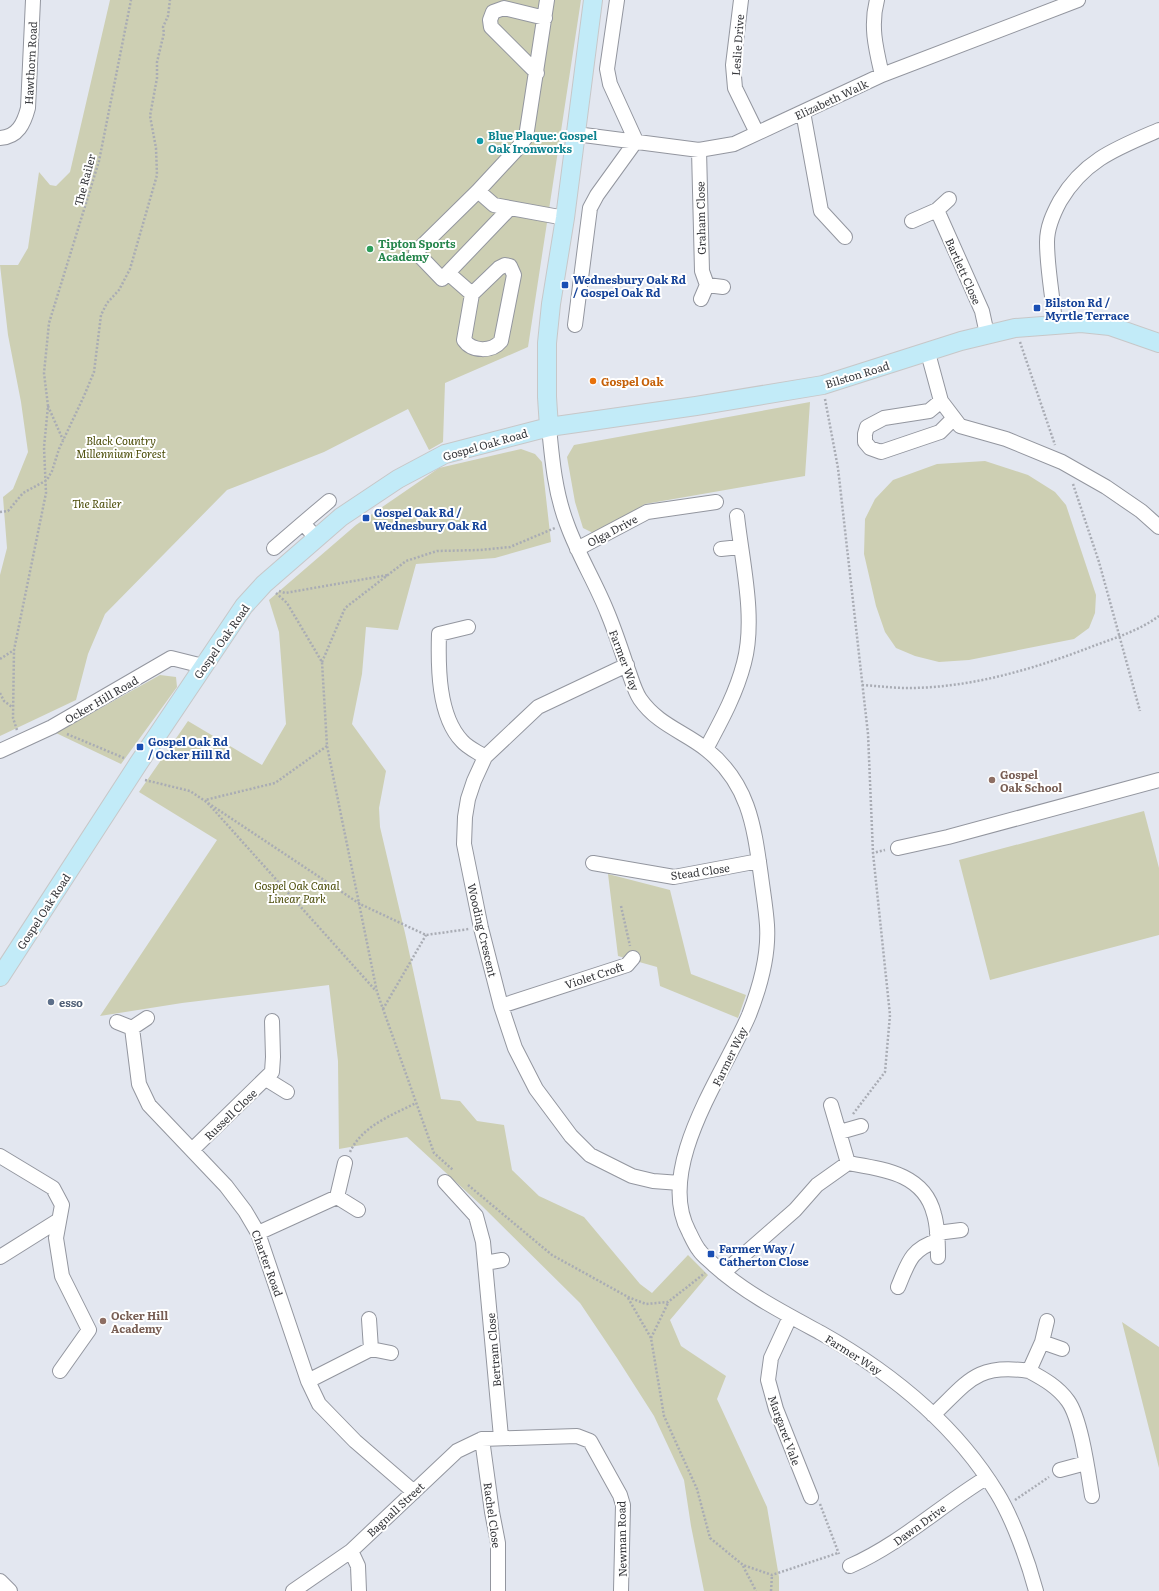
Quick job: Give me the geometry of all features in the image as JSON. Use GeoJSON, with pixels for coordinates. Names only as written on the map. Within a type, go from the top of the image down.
{"type":"FeatureCollection","features":[{"type":"Feature","properties":{"kind":"main road"},"geometry":{"type":"LineString","coordinates":[[549,427],[547,397],[547,343],[551,304],[565,218],[593,0]]}},
{"type":"Feature","properties":{"kind":"main road","name":"Bilston Road"},"geometry":{"type":"LineString","coordinates":[[549,427],[704,405],[823,385],[987,334],[1015,328],[1081,323],[1110,326],[1159,343]]}},
{"type":"Feature","properties":{"kind":"main road","name":"Gospel Oak Road"},"geometry":{"type":"LineString","coordinates":[[0,978],[203,666],[244,606],[264,584],[342,517],[392,484],[444,454],[549,427]]}},
{"type":"Feature","properties":{"kind":"street","name":"Hawthorn Road"},"geometry":{"type":"LineString","coordinates":[[0,138],[15,134],[22,126],[28,108],[33,0]]}},
{"type":"Feature","properties":{"kind":"street"},"geometry":{"type":"LineString","coordinates":[[510,208],[442,279],[416,252],[478,191],[517,149],[526,137],[547,0]]}},
{"type":"Feature","properties":{"kind":"street"},"geometry":{"type":"LineString","coordinates":[[575,325],[590,208],[597,195],[636,141],[610,84],[607,68],[617,0]]}},
{"type":"Feature","properties":{"kind":"street","name":"Leslie Drive"},"geometry":{"type":"LineString","coordinates":[[741,0],[733,65],[735,88],[757,133]]}},
{"type":"Feature","properties":{"kind":"street"},"geometry":{"type":"LineString","coordinates":[[877,0],[874,10],[874,38],[882,75]]}},
{"type":"Feature","properties":{"kind":"street","name":"Elizabeth Walk"},"geometry":{"type":"LineString","coordinates":[[576,134],[699,150],[734,144],[882,75],[1072,1]]}},
{"type":"Feature","properties":{"kind":"street"},"geometry":{"type":"LineString","coordinates":[[537,73],[491,27],[490,20],[493,12],[504,8],[545,18]]}},
{"type":"Feature","properties":{"kind":"street"},"geometry":{"type":"LineString","coordinates":[[803,112],[821,211],[845,237]]}},
{"type":"Feature","properties":{"kind":"street"},"geometry":{"type":"LineString","coordinates":[[1055,324],[1047,241],[1049,223],[1055,209],[1076,178],[1093,162],[1121,146],[1159,130]]}},
{"type":"Feature","properties":{"kind":"street","name":"Graham Close"},"geometry":{"type":"LineString","coordinates":[[699,150],[702,270],[707,285]]}},
{"type":"Feature","properties":{"kind":"street"},"geometry":{"type":"LineString","coordinates":[[478,191],[494,205],[565,218]]}},
{"type":"Feature","properties":{"kind":"street"},"geometry":{"type":"LineString","coordinates":[[912,221],[937,210],[949,199]]}},
{"type":"Feature","properties":{"kind":"street","name":"Bartlett Close"},"geometry":{"type":"LineString","coordinates":[[937,210],[982,311],[987,334]]}},
{"type":"Feature","properties":{"kind":"street"},"geometry":{"type":"LineString","coordinates":[[505,265],[510,266],[513,269],[514,275],[505,328],[501,341],[497,346],[482,350],[470,346],[464,340],[472,294],[499,268],[505,265]]}},
{"type":"Feature","properties":{"kind":"street"},"geometry":{"type":"LineString","coordinates":[[448,273],[472,294]]}},
{"type":"Feature","properties":{"kind":"street"},"geometry":{"type":"LineString","coordinates":[[701,299],[707,285],[722,287]]}},
{"type":"Feature","properties":{"kind":"street"},"geometry":{"type":"LineString","coordinates":[[928,353],[941,401],[960,426],[1006,439],[1062,462],[1106,487],[1141,511],[1159,527]]}},
{"type":"Feature","properties":{"kind":"street"},"geometry":{"type":"LineString","coordinates":[[941,401],[929,410],[884,418],[867,427],[864,434],[865,442],[870,448],[881,452],[940,432],[954,418]]}},
{"type":"Feature","properties":{"kind":"street","name":"Farmer Way"},"geometry":{"type":"LineString","coordinates":[[549,427],[553,463],[560,502],[566,523],[577,549],[599,592],[640,698],[651,712],[670,728],[706,749],[721,763],[735,780],[747,804],[753,823],[759,861],[767,937],[760,981],[747,1018],[692,1130],[685,1152],[680,1183],[680,1203],[685,1226],[700,1252],[719,1269],[790,1316],[849,1349],[884,1372],[933,1415],[961,1444],[998,1494],[1029,1566],[1036,1591]]}},
{"type":"Feature","properties":{"kind":"street"},"geometry":{"type":"LineString","coordinates":[[274,548],[329,501]]}},
{"type":"Feature","properties":{"kind":"street","name":"Olga Drive"},"geometry":{"type":"LineString","coordinates":[[577,549],[647,512],[716,502]]}},
{"type":"Feature","properties":{"kind":"street"},"geometry":{"type":"LineString","coordinates":[[706,749],[727,710],[745,661],[749,620],[737,516]]}},
{"type":"Feature","properties":{"kind":"street"},"geometry":{"type":"LineString","coordinates":[[303,523],[316,539]]}},
{"type":"Feature","properties":{"kind":"street"},"geometry":{"type":"LineString","coordinates":[[721,548],[740,547]]}},
{"type":"Feature","properties":{"kind":"street"},"geometry":{"type":"LineString","coordinates":[[468,627],[439,634],[440,689],[449,718],[462,741],[486,757]]}},
{"type":"Feature","properties":{"kind":"street","name":"Ocker Hill Road"},"geometry":{"type":"LineString","coordinates":[[0,751],[52,727],[171,658],[203,666]]}},
{"type":"Feature","properties":{"kind":"street","name":"Wooding Crescent"},"geometry":{"type":"LineString","coordinates":[[627,665],[538,707],[486,757],[474,781],[468,799],[465,817],[464,844],[481,928],[501,1006],[515,1048],[536,1089],[571,1136],[590,1155],[632,1176],[653,1181],[680,1183]]}},
{"type":"Feature","properties":{"kind":"street"},"geometry":{"type":"LineString","coordinates":[[898,848],[948,837],[1159,780]]}},
{"type":"Feature","properties":{"kind":"street","name":"Stead Close"},"geometry":{"type":"LineString","coordinates":[[593,864],[674,877],[759,861]]}},
{"type":"Feature","properties":{"kind":"street","name":"Violet Croft"},"geometry":{"type":"LineString","coordinates":[[501,1006],[627,965],[633,958]]}},
{"type":"Feature","properties":{"kind":"street"},"geometry":{"type":"LineString","coordinates":[[117,1022],[132,1028],[147,1018]]}},
{"type":"Feature","properties":{"kind":"street","name":"Russell Close"},"geometry":{"type":"LineString","coordinates":[[193,1149],[272,1072],[272,1021]]}},
{"type":"Feature","properties":{"kind":"street","name":"Charter Road"},"geometry":{"type":"LineString","coordinates":[[132,1028],[139,1084],[149,1105],[193,1149],[226,1186],[245,1210],[258,1233],[308,1381],[319,1404],[355,1440],[414,1492]]}},
{"type":"Feature","properties":{"kind":"street"},"geometry":{"type":"LineString","coordinates":[[266,1079],[287,1092]]}},
{"type":"Feature","properties":{"kind":"street"},"geometry":{"type":"LineString","coordinates":[[831,1105],[848,1163]]}},
{"type":"Feature","properties":{"kind":"street"},"geometry":{"type":"LineString","coordinates":[[840,1132],[861,1126]]}},
{"type":"Feature","properties":{"kind":"street"},"geometry":{"type":"LineString","coordinates":[[0,1156],[53,1188],[62,1205],[56,1238],[62,1276],[89,1330],[60,1371]]}},
{"type":"Feature","properties":{"kind":"street"},"geometry":{"type":"LineString","coordinates":[[338,1197],[346,1163]]}},
{"type":"Feature","properties":{"kind":"street"},"geometry":{"type":"LineString","coordinates":[[719,1269],[795,1210],[817,1185],[848,1163],[890,1170],[909,1180],[924,1192],[934,1213],[938,1257]]}},
{"type":"Feature","properties":{"kind":"street","name":"Bertram Close"},"geometry":{"type":"LineString","coordinates":[[445,1182],[476,1216],[483,1242],[501,1437]]}},
{"type":"Feature","properties":{"kind":"street"},"geometry":{"type":"LineString","coordinates":[[258,1233],[338,1197]]}},
{"type":"Feature","properties":{"kind":"street"},"geometry":{"type":"LineString","coordinates":[[338,1197],[358,1210]]}},
{"type":"Feature","properties":{"kind":"street"},"geometry":{"type":"LineString","coordinates":[[0,1257],[59,1220]]}},
{"type":"Feature","properties":{"kind":"street"},"geometry":{"type":"LineString","coordinates":[[898,1286],[909,1260],[919,1249],[937,1237],[961,1230]]}},
{"type":"Feature","properties":{"kind":"street"},"geometry":{"type":"LineString","coordinates":[[485,1263],[502,1260]]}},
{"type":"Feature","properties":{"kind":"street","name":"Margaret Vale"},"geometry":{"type":"LineString","coordinates":[[790,1316],[771,1358],[768,1380],[776,1409],[811,1498]]}},
{"type":"Feature","properties":{"kind":"street"},"geometry":{"type":"LineString","coordinates":[[369,1319],[371,1349]]}},
{"type":"Feature","properties":{"kind":"street"},"geometry":{"type":"LineString","coordinates":[[1029,1371],[1042,1342],[1047,1321]]}},
{"type":"Feature","properties":{"kind":"street"},"geometry":{"type":"LineString","coordinates":[[1042,1342],[1062,1349]]}},
{"type":"Feature","properties":{"kind":"street"},"geometry":{"type":"LineString","coordinates":[[308,1381],[371,1349],[391,1353]]}},
{"type":"Feature","properties":{"kind":"street"},"geometry":{"type":"LineString","coordinates":[[933,1415],[974,1376],[1002,1368],[1029,1371],[1051,1383],[1069,1402],[1075,1414],[1092,1496]]}},
{"type":"Feature","properties":{"kind":"street","name":"Newman Road"},"geometry":{"type":"LineString","coordinates":[[501,1437],[577,1436],[590,1441],[620,1495],[623,1505],[620,1591]]}},
{"type":"Feature","properties":{"kind":"street","name":"Bagnall Street"},"geometry":{"type":"LineString","coordinates":[[292,1591],[351,1551],[457,1451],[482,1439],[501,1437]]}},
{"type":"Feature","properties":{"kind":"street","name":"Rachel Close"},"geometry":{"type":"LineString","coordinates":[[482,1439],[492,1512],[498,1543],[497,1591],[509,1591]]}},
{"type":"Feature","properties":{"kind":"street"},"geometry":{"type":"LineString","coordinates":[[1060,1470],[1086,1463]]}},
{"type":"Feature","properties":{"kind":"street","name":"Dawn Drive"},"geometry":{"type":"LineString","coordinates":[[850,1566],[871,1557],[901,1538],[939,1509],[986,1478]]}},
{"type":"Feature","properties":{"kind":"street"},"geometry":{"type":"LineString","coordinates":[[351,1551],[358,1566],[359,1591]]}},
{"type":"Feature","properties":{"kind":"street"},"geometry":{"type":"LineString","coordinates":[[0,1581],[10,1591]]}},
{"type":"Feature","properties":{"kind":"path","name":"The Railer"},"geometry":{"type":"LineString","coordinates":[[24,740],[14,723],[12,707],[14,650],[45,500],[47,480],[44,447],[48,406],[44,373],[49,323],[60,283],[75,242],[99,161],[131,0]]}},
{"type":"Feature","properties":{"kind":"path"},"geometry":{"type":"LineString","coordinates":[[0,512],[8,511],[23,493],[47,480],[52,471],[63,440],[94,372],[101,315],[107,303],[119,290],[130,269],[154,191],[157,175],[156,148],[150,116],[157,78],[157,62],[164,33],[163,27],[168,16],[170,0]]}},
{"type":"Feature","properties":{"kind":"path"},"geometry":{"type":"LineString","coordinates":[[1015,328],[1047,424],[1073,486],[1099,562],[1140,711]]}},
{"type":"Feature","properties":{"kind":"path"},"geometry":{"type":"LineString","coordinates":[[823,385],[838,468],[868,734],[873,853],[890,1016],[885,1072],[840,1132]]}},
{"type":"Feature","properties":{"kind":"path"},"geometry":{"type":"LineString","coordinates":[[48,406],[63,440]]}},
{"type":"Feature","properties":{"kind":"path"},"geometry":{"type":"LineString","coordinates":[[456,1174],[434,1153],[377,992],[327,746],[322,662],[345,608],[406,561],[437,551],[480,550],[510,547],[566,523]]}},
{"type":"Feature","properties":{"kind":"path"},"geometry":{"type":"LineString","coordinates":[[264,584],[285,593],[389,575]]}},
{"type":"Feature","properties":{"kind":"path"},"geometry":{"type":"LineString","coordinates":[[264,584],[287,603],[322,662]]}},
{"type":"Feature","properties":{"kind":"path"},"geometry":{"type":"LineString","coordinates":[[862,685],[909,688],[951,684],[995,677],[1070,655],[1145,626],[1159,616]]}},
{"type":"Feature","properties":{"kind":"path"},"geometry":{"type":"LineString","coordinates":[[0,659],[14,650]]}},
{"type":"Feature","properties":{"kind":"path"},"geometry":{"type":"LineString","coordinates":[[0,693],[4,701],[12,707]]}},
{"type":"Feature","properties":{"kind":"path"},"geometry":{"type":"LineString","coordinates":[[52,727],[134,770],[190,791],[360,904],[426,935],[481,928]]}},
{"type":"Feature","properties":{"kind":"path"},"geometry":{"type":"LineString","coordinates":[[205,800],[275,783],[327,746]]}},
{"type":"Feature","properties":{"kind":"path"},"geometry":{"type":"LineString","coordinates":[[205,800],[377,992]]}},
{"type":"Feature","properties":{"kind":"path"},"geometry":{"type":"LineString","coordinates":[[873,853],[898,848]]}},
{"type":"Feature","properties":{"kind":"path","name":"Violet Croft"},"geometry":{"type":"LineString","coordinates":[[621,906],[633,958]]}},
{"type":"Feature","properties":{"kind":"path"},"geometry":{"type":"LineString","coordinates":[[383,1010],[426,935]]}},
{"type":"Feature","properties":{"kind":"path"},"geometry":{"type":"LineString","coordinates":[[346,1163],[355,1140],[372,1126],[416,1103]]}},
{"type":"Feature","properties":{"kind":"path"},"geometry":{"type":"LineString","coordinates":[[467,1184],[552,1255],[628,1297],[646,1304],[668,1302]]}},
{"type":"Feature","properties":{"kind":"path"},"geometry":{"type":"LineString","coordinates":[[651,1338],[668,1302],[692,1282],[719,1269]]}},
{"type":"Feature","properties":{"kind":"path"},"geometry":{"type":"LineString","coordinates":[[628,1297],[651,1338],[664,1416],[697,1489],[710,1538],[743,1565],[772,1575],[838,1553]]}},
{"type":"Feature","properties":{"kind":"path"},"geometry":{"type":"LineString","coordinates":[[1004,1507],[1060,1470]]}},
{"type":"Feature","properties":{"kind":"path"},"geometry":{"type":"LineString","coordinates":[[811,1498],[820,1504],[838,1553],[850,1566]]}},
{"type":"Feature","properties":{"kind":"path"},"geometry":{"type":"LineString","coordinates":[[743,1565],[756,1591]]}},
{"type":"Feature","properties":{"kind":"path"},"geometry":{"type":"LineString","coordinates":[[771,1591],[772,1575]]}},
{"type":"Feature","properties":{"kind":"green space","name":"Black Country Millennium Forest"},"geometry":{"type":"Polygon","coordinates":[[[110,0],[581,0],[528,347],[445,383],[443,442],[429,450],[408,409],[324,452],[227,490],[105,614],[88,654],[76,700],[0,736],[0,575],[7,548],[3,497],[13,489],[28,452],[21,402],[8,335],[0,265],[18,265],[28,248],[39,172],[50,185],[56,186],[70,172],[110,0]]]}},
{"type":"Feature","properties":{"kind":"green space"},"geometry":{"type":"Polygon","coordinates":[[[810,402],[805,476],[645,504],[597,535],[583,528],[575,502],[567,457],[574,445],[810,402]]]}},
{"type":"Feature","properties":{"kind":"green space","name":"Gospel Oak Canal Linear Park"},"geometry":{"type":"Polygon","coordinates":[[[521,449],[535,454],[542,462],[551,542],[495,558],[416,564],[398,630],[366,627],[362,674],[352,724],[386,771],[379,808],[380,827],[441,1099],[460,1101],[477,1121],[504,1125],[512,1170],[539,1196],[584,1217],[640,1284],[652,1293],[688,1255],[708,1275],[670,1320],[681,1346],[726,1376],[717,1399],[767,1507],[779,1577],[779,1591],[704,1591],[691,1526],[684,1480],[654,1416],[580,1303],[482,1206],[407,1137],[339,1149],[338,1061],[329,985],[182,1003],[100,1016],[217,840],[139,792],[188,721],[262,765],[286,724],[279,632],[269,600],[356,525],[439,468],[521,449]]]}},
{"type":"Feature","properties":{"kind":"green space"},"geometry":{"type":"Polygon","coordinates":[[[985,461],[1028,475],[1055,492],[1066,505],[1096,595],[1095,613],[1089,628],[1074,639],[969,660],[939,662],[915,656],[896,648],[885,632],[876,606],[864,554],[865,519],[875,499],[893,480],[937,464],[985,461]]]}},
{"type":"Feature","properties":{"kind":"green space"},"geometry":{"type":"Polygon","coordinates":[[[160,675],[176,677],[177,687],[121,764],[56,733],[160,675]]]}},
{"type":"Feature","properties":{"kind":"green space"},"geometry":{"type":"Polygon","coordinates":[[[1144,811],[1159,868],[1159,935],[990,980],[959,860],[1144,811]]]}},
{"type":"Feature","properties":{"kind":"green space"},"geometry":{"type":"Polygon","coordinates":[[[608,874],[670,890],[691,974],[746,995],[738,1018],[660,986],[657,967],[618,956],[608,874]]]}},
{"type":"Feature","properties":{"kind":"green space"},"geometry":{"type":"Polygon","coordinates":[[[1122,1322],[1159,1347],[1159,1468],[1122,1322]]]}},
{"type":"Feature","properties":{"kind":"place","name":"Blue Plaque: Gospel Oak Ironworks"},"geometry":{"type":"Point","coordinates":[480,141]}},
{"type":"Feature","properties":{"kind":"place","name":"Tipton Sports Academy"},"geometry":{"type":"Point","coordinates":[370,249]}},
{"type":"Feature","properties":{"kind":"place","name":"Wednesbury Oak Rd / Gospel Oak Rd"},"geometry":{"type":"Point","coordinates":[565,285]}},
{"type":"Feature","properties":{"kind":"place","name":"Bilston Rd / Myrtle Terrace"},"geometry":{"type":"Point","coordinates":[1037,308]}},
{"type":"Feature","properties":{"kind":"place","name":"Gospel Oak"},"geometry":{"type":"Point","coordinates":[593,381]}},
{"type":"Feature","properties":{"kind":"place","name":"Gospel Oak Rd / Wednesbury Oak Rd"},"geometry":{"type":"Point","coordinates":[366,518]}},
{"type":"Feature","properties":{"kind":"place","name":"Gospel Oak Rd / Ocker Hill Rd"},"geometry":{"type":"Point","coordinates":[140,747]}},
{"type":"Feature","properties":{"kind":"place","name":"Gospel Oak School"},"geometry":{"type":"Point","coordinates":[992,780]}},
{"type":"Feature","properties":{"kind":"place","name":"esso"},"geometry":{"type":"Point","coordinates":[51,1002]}},
{"type":"Feature","properties":{"kind":"place","name":"Farmer Way / Catherton Close"},"geometry":{"type":"Point","coordinates":[711,1254]}},
{"type":"Feature","properties":{"kind":"place","name":"Ocker Hill Academy"},"geometry":{"type":"Point","coordinates":[103,1321]}}]}
